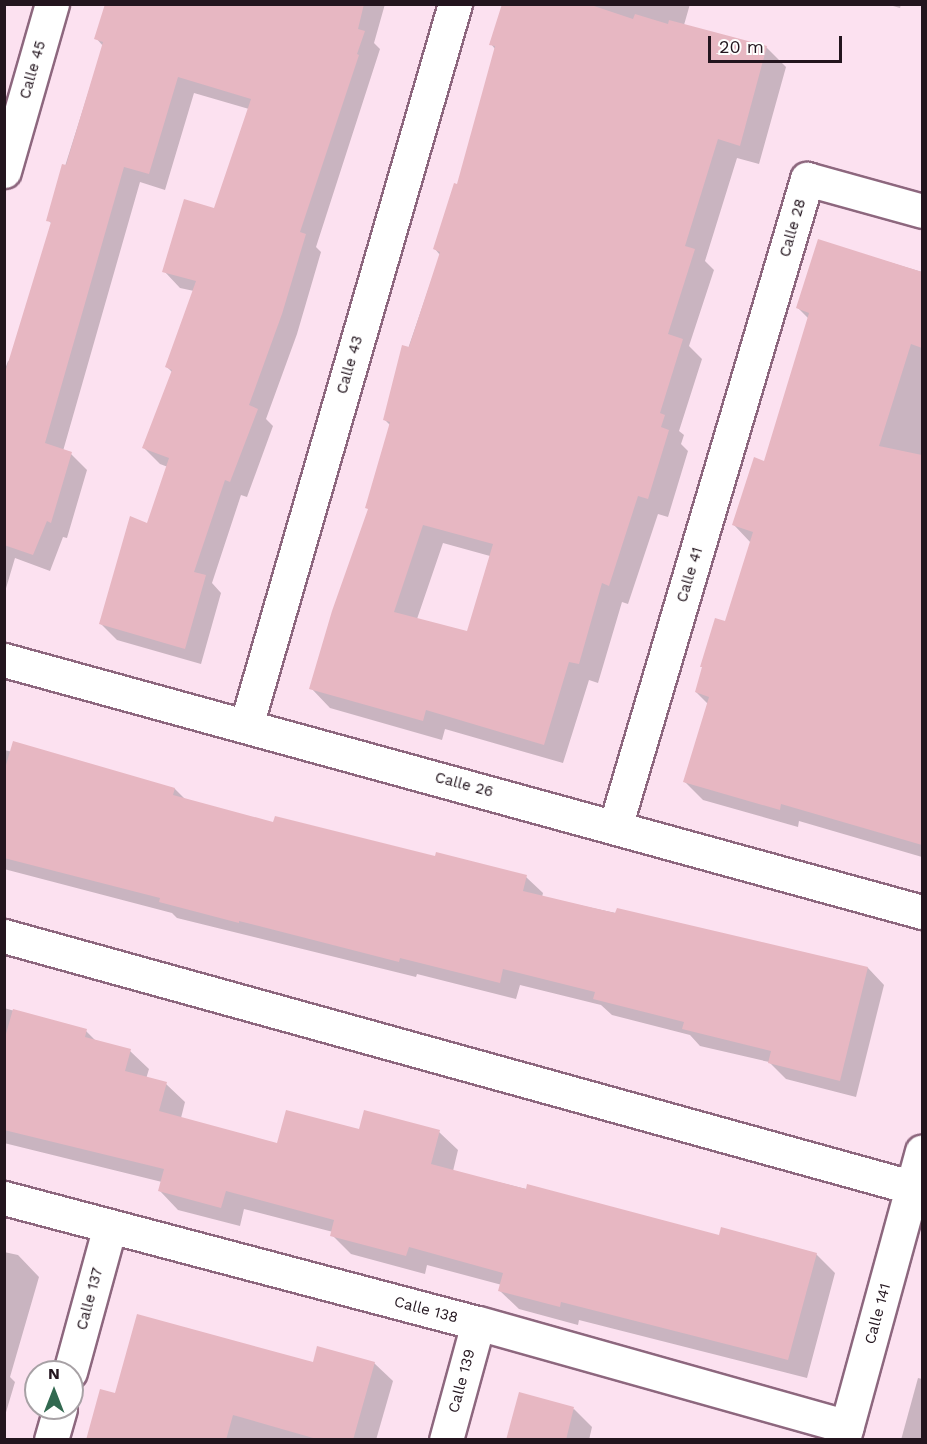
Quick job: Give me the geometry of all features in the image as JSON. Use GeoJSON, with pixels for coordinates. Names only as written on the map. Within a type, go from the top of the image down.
{"type":"FeatureCollection","features":[{"type":"Feature","properties":{"kind":"street","name":"Calle 45"},"geometry":{"type":"LineString","coordinates":[[4,171],[52,4]]}},
{"type":"Feature","properties":{"kind":"street","name":"Calle 43"},"geometry":{"type":"LineString","coordinates":[[246,726],[455,4]]}},
{"type":"Feature","properties":{"kind":"street","name":"Calle 28"},"geometry":{"type":"LineString","coordinates":[[766,323],[807,179],[922,211]]}},
{"type":"Feature","properties":{"kind":"street","name":"Calle 41"},"geometry":{"type":"LineString","coordinates":[[615,827],[766,323]]}},
{"type":"Feature","properties":{"kind":"street","name":"Calle 26"},"geometry":{"type":"LineString","coordinates":[[4,660],[922,912]]}},
{"type":"Feature","properties":{"kind":"street"},"geometry":{"type":"LineString","coordinates":[[4,936],[918,1189]]}},
{"type":"Feature","properties":{"kind":"street","name":"Calle 141"},"geometry":{"type":"LineString","coordinates":[[845,1433],[918,1189],[922,1152]]}},
{"type":"Feature","properties":{"kind":"street","name":"Calle 138"},"geometry":{"type":"LineString","coordinates":[[4,1198],[478,1323],[845,1433]]}},
{"type":"Feature","properties":{"kind":"street","name":"Calle 137"},"geometry":{"type":"LineString","coordinates":[[73,1360],[110,1226]]}},
{"type":"Feature","properties":{"kind":"street","name":"Calle 139"},"geometry":{"type":"LineString","coordinates":[[446,1440],[478,1323]]}},
{"type":"Feature","properties":{"kind":"street"},"geometry":{"type":"LineString","coordinates":[[51,1440],[57,1420]]}},
{"type":"Feature","properties":{"kind":"building"},"geometry":{"type":"Polygon","coordinates":[[[105,4],[364,4],[358,29],[365,31],[357,54],[359,55],[300,232],[306,234],[282,314],[249,405],[258,409],[230,482],[225,480],[194,572],[206,575],[185,649],[99,624],[130,516],[147,523],[169,458],[142,448],[172,370],[165,367],[196,281],[162,272],[184,199],[214,208],[251,99],[178,77],[149,174],[124,167],[45,443],[72,452],[51,523],[47,521],[33,555],[4,545],[4,376],[51,222],[46,221],[62,164],[66,165],[103,42],[94,39],[105,4]]]}},
{"type":"Feature","properties":{"kind":"building"},"geometry":{"type":"Polygon","coordinates":[[[502,4],[588,4],[633,19],[635,14],[668,24],[669,20],[767,46],[740,146],[718,139],[685,246],[695,249],[668,334],[683,339],[660,413],[665,415],[661,427],[669,430],[648,499],[638,496],[609,586],[602,583],[579,664],[569,662],[544,745],[426,710],[423,721],[309,689],[332,611],[368,509],[365,508],[390,422],[383,420],[402,345],[409,347],[440,252],[433,249],[454,183],[457,184],[495,46],[489,45],[502,4]],[[423,525],[394,612],[467,631],[493,544],[423,525]]]}},
{"type":"Feature","properties":{"kind":"building"},"geometry":{"type":"Polygon","coordinates":[[[818,239],[922,272],[922,348],[911,344],[879,446],[922,455],[922,845],[781,804],[780,810],[683,782],[709,697],[695,692],[702,667],[700,667],[715,618],[725,621],[753,532],[732,525],[754,457],[764,461],[809,313],[796,308],[818,239]]]}},
{"type":"Feature","properties":{"kind":"building"},"geometry":{"type":"Polygon","coordinates":[[[13,741],[175,788],[173,795],[273,822],[275,816],[435,856],[436,852],[527,875],[523,891],[615,913],[617,908],[868,967],[840,1081],[768,1063],[771,1051],[682,1029],[684,1022],[593,999],[595,992],[503,969],[500,983],[400,958],[399,962],[159,902],[160,898],[4,858],[4,772],[13,741]]]}},
{"type":"Feature","properties":{"kind":"building"},"geometry":{"type":"Polygon","coordinates":[[[13,1009],[87,1029],[85,1037],[131,1049],[125,1071],[167,1082],[159,1111],[277,1143],[286,1110],[359,1129],[364,1110],[440,1130],[431,1164],[526,1189],[527,1184],[719,1235],[721,1227],[817,1253],[788,1360],[561,1302],[560,1307],[498,1291],[503,1273],[409,1247],[406,1256],[330,1236],[334,1220],[226,1191],[221,1208],[158,1191],[164,1169],[4,1130],[4,1041],[13,1009]]]}},
{"type":"Feature","properties":{"kind":"building"},"geometry":{"type":"Polygon","coordinates":[[[137,1314],[313,1362],[317,1346],[375,1362],[353,1440],[320,1440],[233,1415],[226,1440],[86,1440],[100,1389],[115,1393],[137,1314]]]}},
{"type":"Feature","properties":{"kind":"building"},"geometry":{"type":"Polygon","coordinates":[[[519,1392],[574,1407],[566,1440],[506,1440],[519,1392]]]}}]}
